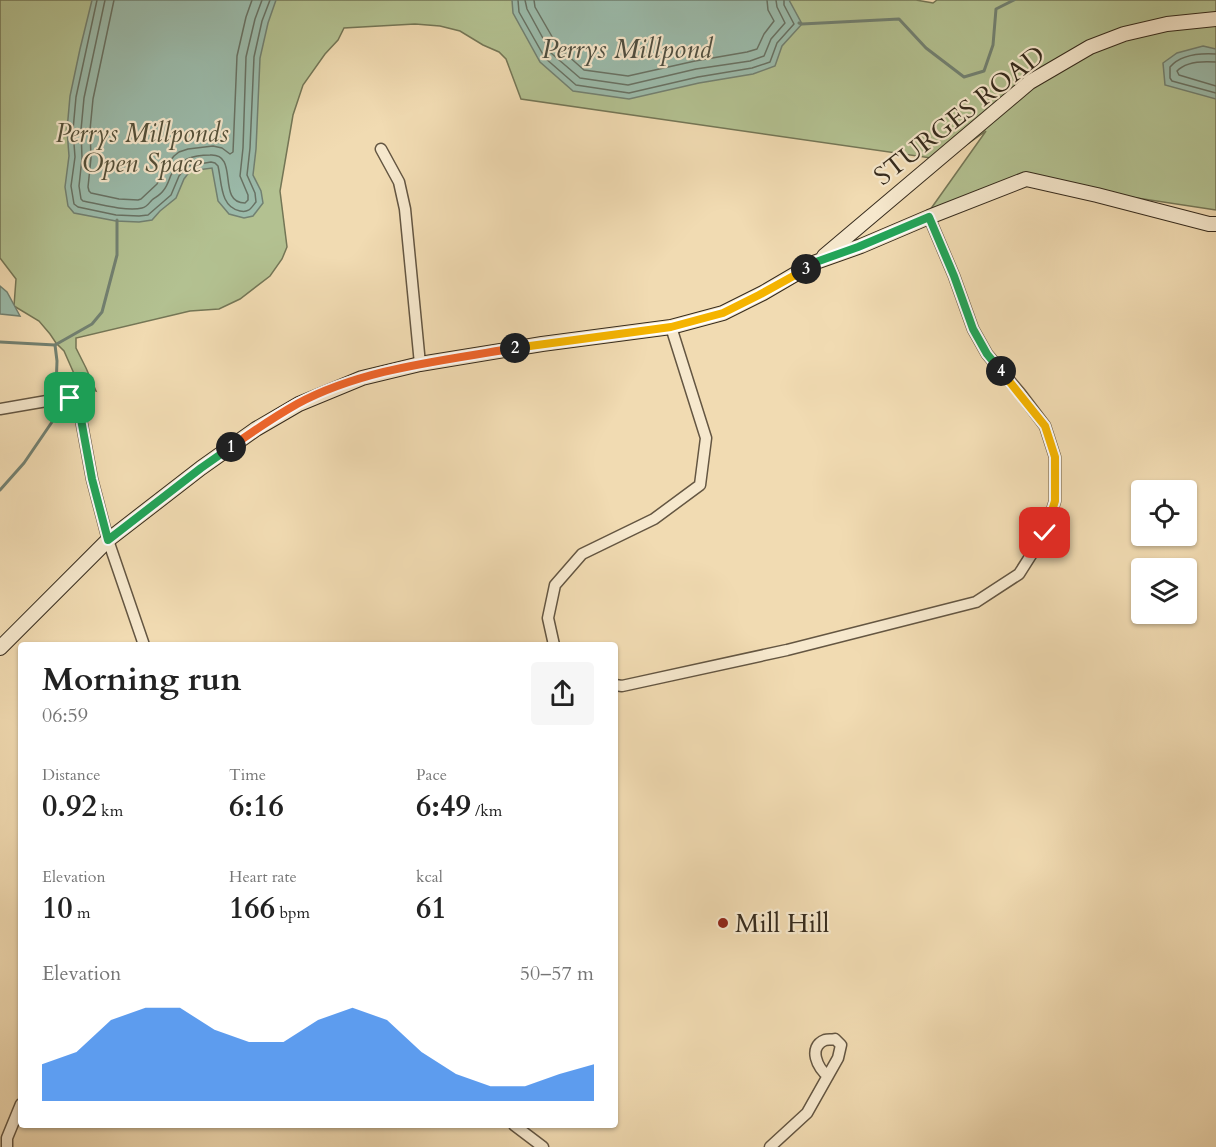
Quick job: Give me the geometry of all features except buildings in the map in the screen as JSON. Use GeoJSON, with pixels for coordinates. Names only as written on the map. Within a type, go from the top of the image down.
{"type":"FeatureCollection","features":[{"type":"Feature","properties":{"kind":"main road","name":"STURGES ROAD"},"geometry":{"type":"LineString","coordinates":[[816,262],[1030,82],[1090,47],[1124,34],[1167,24],[1216,19]]}},
{"type":"Feature","properties":{"kind":"main road"},"geometry":{"type":"LineString","coordinates":[[0,648],[108,540],[201,468],[256,429],[298,404],[362,378],[420,364],[542,344],[671,327],[723,313],[816,262],[1026,179],[1216,224]]}},
{"type":"Feature","properties":{"kind":"street"},"geometry":{"type":"LineString","coordinates":[[381,149],[399,183],[405,209],[420,364]]}},
{"type":"Feature","properties":{"kind":"street"},"geometry":{"type":"LineString","coordinates":[[618,685],[787,650],[976,602],[1019,574],[1045,533],[1055,501],[1055,457],[1045,426],[987,354],[973,329],[929,217]]}},
{"type":"Feature","properties":{"kind":"street"},"geometry":{"type":"LineString","coordinates":[[553,642],[548,618],[555,585],[582,554],[654,519],[700,485],[706,438],[671,327]]}},
{"type":"Feature","properties":{"kind":"street"},"geometry":{"type":"LineString","coordinates":[[0,409],[64,398],[75,399],[78,403],[92,479],[108,540],[143,642]]}},
{"type":"Feature","properties":{"kind":"street"},"geometry":{"type":"LineString","coordinates":[[770,1147],[807,1113],[828,1076]]}},
{"type":"Feature","properties":{"kind":"street"},"geometry":{"type":"LineString","coordinates":[[7,1147],[7,1138],[18,1111]]}},
{"type":"Feature","properties":{"kind":"street"},"geometry":{"type":"LineString","coordinates":[[518,1128],[543,1147]]}},
{"type":"Feature","properties":{"kind":"green space","name":"Perrys Millponds Open Space"},"geometry":{"type":"Polygon","coordinates":[[[0,0],[916,0],[933,3],[937,0],[1216,0],[1216,210],[1025,181],[930,210],[986,131],[945,160],[521,99],[506,59],[499,52],[460,31],[440,26],[415,24],[344,28],[338,40],[303,85],[293,115],[280,191],[287,247],[282,259],[270,276],[240,299],[219,309],[190,311],[76,338],[76,348],[96,391],[79,385],[64,351],[39,321],[14,306],[16,279],[0,258],[0,0]]]}},
{"type":"Feature","properties":{"kind":"water"},"geometry":{"type":"Polygon","coordinates":[[[92,0],[276,0],[260,58],[253,175],[261,191],[263,203],[253,216],[244,218],[229,214],[218,201],[212,168],[190,171],[176,198],[152,220],[116,221],[74,213],[68,206],[65,187],[69,156],[67,130],[70,96],[92,0]]]}},
{"type":"Feature","properties":{"kind":"water","name":"Perrys Millpond"},"geometry":{"type":"Polygon","coordinates":[[[512,0],[789,0],[802,24],[782,46],[775,66],[753,74],[699,83],[629,99],[573,91],[540,62],[513,13],[512,0]]]}},
{"type":"Feature","properties":{"kind":"water"},"geometry":{"type":"Polygon","coordinates":[[[1203,46],[1216,49],[1216,99],[1165,85],[1163,63],[1177,53],[1203,46]]]}},
{"type":"Feature","properties":{"kind":"water"},"geometry":{"type":"Polygon","coordinates":[[[0,286],[7,292],[20,316],[0,314],[0,286]]]}},
{"type":"Feature","properties":{"kind":"waterway"},"geometry":{"type":"LineString","coordinates":[[799,23],[899,19],[926,48],[964,77],[984,71],[993,45],[996,9],[1014,0]]}},
{"type":"Feature","properties":{"kind":"waterway"},"geometry":{"type":"LineString","coordinates":[[0,342],[55,345],[92,324],[102,312],[117,255],[117,220]]}},
{"type":"Feature","properties":{"kind":"waterway"},"geometry":{"type":"LineString","coordinates":[[55,345],[56,388]]}},
{"type":"Feature","properties":{"kind":"waterway"},"geometry":{"type":"LineString","coordinates":[[0,490],[24,463],[52,422],[54,412]]}},
{"type":"Feature","properties":{"kind":"place","name":"Mill Hill"},"geometry":{"type":"Point","coordinates":[723,923]}},
{"type":"Feature","properties":{"kind":"route"},"geometry":{"type":"LineString","coordinates":[[70,398],[75,399],[78,403],[92,479],[108,540],[256,429],[298,404],[328,391],[362,378],[420,364],[542,344],[671,327],[723,313],[816,262],[929,217],[973,329],[987,354],[1045,426],[1055,457],[1055,501],[1045,533]]}}]}
